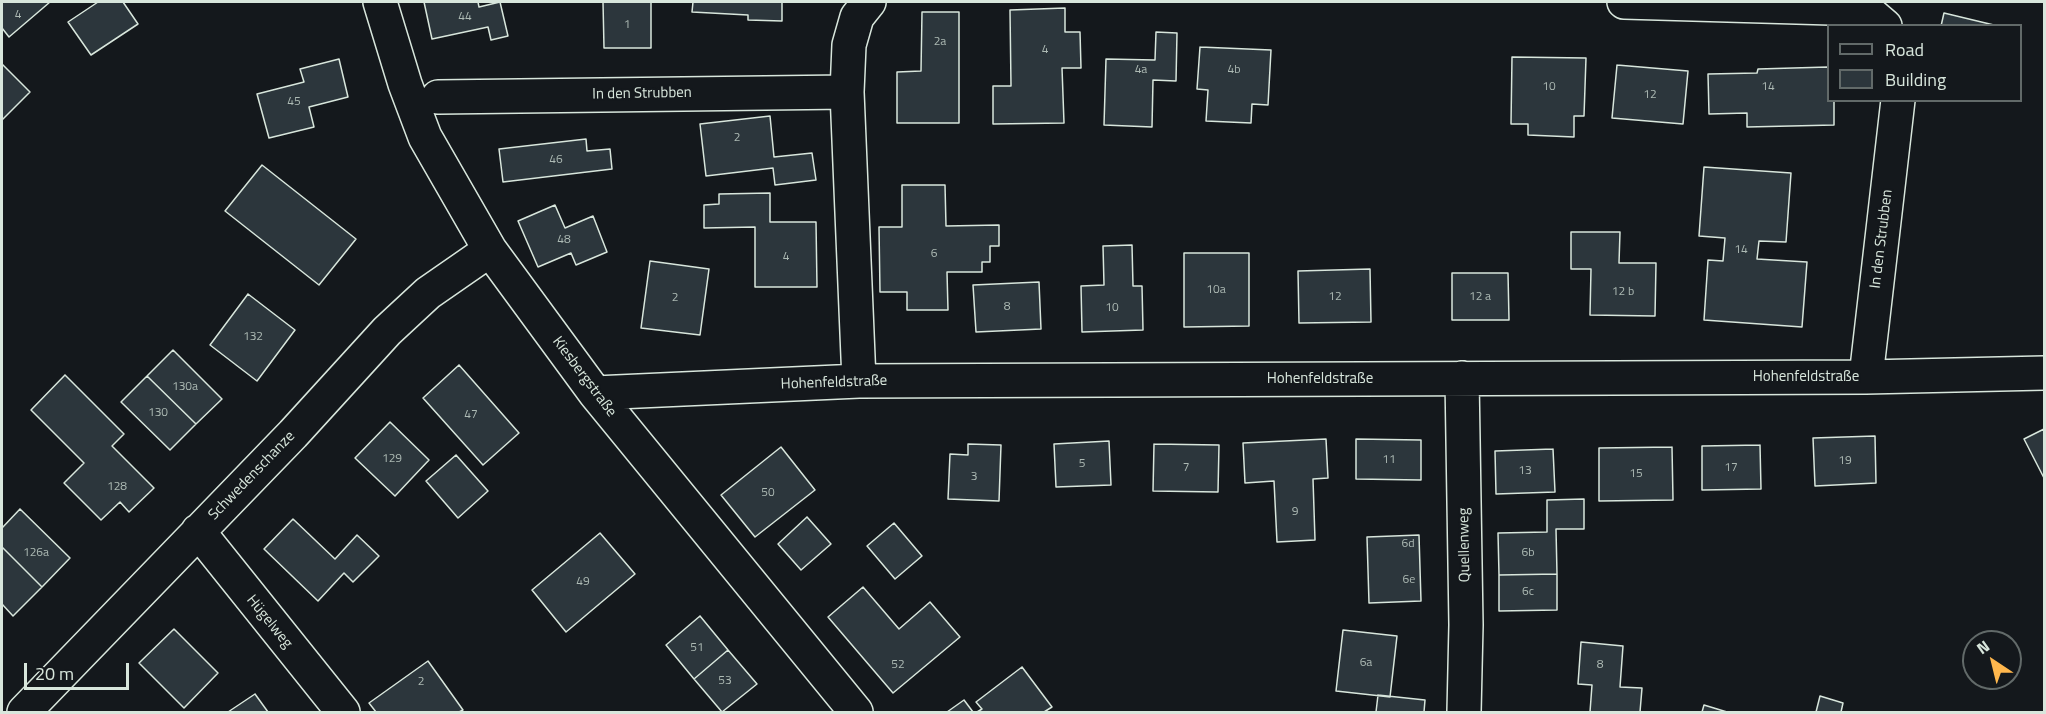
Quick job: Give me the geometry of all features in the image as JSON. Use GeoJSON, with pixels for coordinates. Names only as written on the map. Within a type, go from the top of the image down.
{"type":"FeatureCollection","features":[{"type":"Feature","properties":{"kind":"street","name":"Kiesbergstraße"},"geometry":{"type":"LineString","coordinates":[[380,2],[405,84],[425,137],[490,250],[595,393],[856,712]]}},
{"type":"Feature","properties":{"kind":"street"},"geometry":{"type":"LineString","coordinates":[[859,381],[847,92],[849,45],[856,17],[869,2]]}},
{"type":"Feature","properties":{"kind":"street"},"geometry":{"type":"LineString","coordinates":[[1624,2],[1831,8],[1870,14],[1882,24]]}},
{"type":"Feature","properties":{"kind":"street","name":"In den Strubben"},"geometry":{"type":"LineString","coordinates":[[438,97],[847,92]]}},
{"type":"Feature","properties":{"kind":"street","name":"In den Strubben"},"geometry":{"type":"LineString","coordinates":[[1866,377],[1898,102]]}},
{"type":"Feature","properties":{"kind":"street","name":"Schwedenschanze"},"geometry":{"type":"LineString","coordinates":[[24,712],[293,434],[387,332],[428,293],[490,250]]}},
{"type":"Feature","properties":{"kind":"street","name":"Hohenfeldstraße"},"geometry":{"type":"LineString","coordinates":[[595,393],[859,381],[1866,377],[2044,373]]}},
{"type":"Feature","properties":{"kind":"street","name":"Quellenweg"},"geometry":{"type":"LineString","coordinates":[[1462,378],[1466,625],[1464,712]]}},
{"type":"Feature","properties":{"kind":"street","name":"Hügelweg"},"geometry":{"type":"LineString","coordinates":[[198,531],[343,712]]}},
{"type":"Feature","properties":{"kind":"building"},"geometry":{"type":"Polygon","coordinates":[[[2,2],[50,2],[9,37],[2,28],[2,2]]]}},
{"type":"Feature","properties":{"kind":"building"},"geometry":{"type":"Polygon","coordinates":[[[98,2],[123,2],[138,24],[91,55],[68,22],[98,2]]]}},
{"type":"Feature","properties":{"kind":"building"},"geometry":{"type":"Polygon","coordinates":[[[424,2],[478,2],[479,7],[500,2],[508,36],[491,40],[488,27],[432,39],[424,2]]]}},
{"type":"Feature","properties":{"kind":"building"},"geometry":{"type":"Polygon","coordinates":[[[603,2],[651,2],[651,48],[604,48],[603,2]]]}},
{"type":"Feature","properties":{"kind":"building"},"geometry":{"type":"Polygon","coordinates":[[[693,2],[782,2],[782,21],[748,20],[748,15],[692,12],[693,2]]]}},
{"type":"Feature","properties":{"kind":"building"},"geometry":{"type":"Polygon","coordinates":[[[1065,8],[1065,32],[1080,32],[1081,68],[1062,68],[1064,123],[993,124],[993,86],[1011,86],[1010,10],[1065,8]]]}},
{"type":"Feature","properties":{"kind":"building"},"geometry":{"type":"Polygon","coordinates":[[[922,12],[959,12],[959,123],[897,123],[897,72],[921,71],[922,12]]]}},
{"type":"Feature","properties":{"kind":"building"},"geometry":{"type":"Polygon","coordinates":[[[1944,13],[1990,24],[1941,24],[1944,13]]]}},
{"type":"Feature","properties":{"kind":"building"},"geometry":{"type":"Polygon","coordinates":[[[1156,32],[1177,33],[1176,81],[1153,80],[1152,127],[1104,125],[1106,59],[1155,60],[1156,32]]]}},
{"type":"Feature","properties":{"kind":"building"},"geometry":{"type":"Polygon","coordinates":[[[1200,47],[1271,50],[1268,105],[1252,104],[1251,123],[1206,121],[1208,90],[1197,89],[1200,47]]]}},
{"type":"Feature","properties":{"kind":"building"},"geometry":{"type":"Polygon","coordinates":[[[1512,57],[1586,58],[1584,116],[1574,116],[1574,137],[1528,135],[1528,124],[1511,124],[1512,57]]]}},
{"type":"Feature","properties":{"kind":"building"},"geometry":{"type":"Polygon","coordinates":[[[339,59],[348,97],[309,107],[314,127],[269,138],[257,94],[304,82],[300,69],[339,59]]]}},
{"type":"Feature","properties":{"kind":"building"},"geometry":{"type":"Polygon","coordinates":[[[2,64],[30,92],[2,120],[2,64]]]}},
{"type":"Feature","properties":{"kind":"building"},"geometry":{"type":"Polygon","coordinates":[[[1617,65],[1688,71],[1683,124],[1612,118],[1617,65]]]}},
{"type":"Feature","properties":{"kind":"building"},"geometry":{"type":"Polygon","coordinates":[[[1827,67],[1827,102],[1834,102],[1834,125],[1747,127],[1747,113],[1709,114],[1708,74],[1757,73],[1758,69],[1827,67]]]}},
{"type":"Feature","properties":{"kind":"building"},"geometry":{"type":"Polygon","coordinates":[[[770,116],[774,157],[812,153],[816,180],[775,185],[773,168],[706,176],[700,124],[770,116]]]}},
{"type":"Feature","properties":{"kind":"building"},"geometry":{"type":"Polygon","coordinates":[[[586,139],[587,151],[610,149],[612,169],[503,182],[499,149],[586,139]]]}},
{"type":"Feature","properties":{"kind":"building"},"geometry":{"type":"Polygon","coordinates":[[[262,165],[356,239],[319,285],[225,211],[262,165]]]}},
{"type":"Feature","properties":{"kind":"building"},"geometry":{"type":"Polygon","coordinates":[[[1704,167],[1791,173],[1786,242],[1759,241],[1757,259],[1807,262],[1802,327],[1704,320],[1708,260],[1723,261],[1725,238],[1699,236],[1704,167]]]}},
{"type":"Feature","properties":{"kind":"building"},"geometry":{"type":"Polygon","coordinates":[[[902,185],[945,185],[946,226],[999,225],[999,246],[990,246],[990,262],[982,262],[982,272],[947,272],[948,310],[907,310],[907,292],[880,292],[879,227],[902,227],[902,185]]]}},
{"type":"Feature","properties":{"kind":"building"},"geometry":{"type":"Polygon","coordinates":[[[770,193],[770,222],[816,222],[817,287],[755,287],[755,227],[704,228],[704,205],[719,204],[719,194],[770,193]]]}},
{"type":"Feature","properties":{"kind":"building"},"geometry":{"type":"Polygon","coordinates":[[[555,205],[565,228],[593,216],[607,252],[576,265],[571,253],[538,267],[518,221],[555,205]]]}},
{"type":"Feature","properties":{"kind":"building"},"geometry":{"type":"Polygon","coordinates":[[[1571,232],[1620,232],[1619,263],[1656,263],[1655,316],[1590,315],[1591,269],[1571,269],[1571,232]]]}},
{"type":"Feature","properties":{"kind":"building"},"geometry":{"type":"Polygon","coordinates":[[[1132,245],[1133,286],[1142,286],[1143,330],[1082,332],[1081,286],[1104,285],[1103,246],[1132,245]]]}},
{"type":"Feature","properties":{"kind":"building"},"geometry":{"type":"Polygon","coordinates":[[[1184,253],[1249,253],[1249,326],[1184,327],[1184,253]]]}},
{"type":"Feature","properties":{"kind":"building"},"geometry":{"type":"Polygon","coordinates":[[[650,261],[709,269],[700,335],[641,328],[650,261]]]}},
{"type":"Feature","properties":{"kind":"building"},"geometry":{"type":"Polygon","coordinates":[[[1370,269],[1371,322],[1299,323],[1298,271],[1370,269]]]}},
{"type":"Feature","properties":{"kind":"building"},"geometry":{"type":"Polygon","coordinates":[[[1452,273],[1508,273],[1509,320],[1452,320],[1452,273]]]}},
{"type":"Feature","properties":{"kind":"building"},"geometry":{"type":"Polygon","coordinates":[[[1039,282],[1041,329],[976,332],[973,285],[1039,282]]]}},
{"type":"Feature","properties":{"kind":"building"},"geometry":{"type":"Polygon","coordinates":[[[248,294],[295,330],[257,381],[210,345],[248,294]]]}},
{"type":"Feature","properties":{"kind":"building"},"geometry":{"type":"Polygon","coordinates":[[[173,350],[222,399],[196,424],[147,376],[173,350]]]}},
{"type":"Feature","properties":{"kind":"building"},"geometry":{"type":"Polygon","coordinates":[[[459,365],[519,433],[483,465],[423,398],[459,365]]]}},
{"type":"Feature","properties":{"kind":"building"},"geometry":{"type":"Polygon","coordinates":[[[65,375],[124,434],[112,446],[154,488],[129,512],[120,502],[101,520],[64,483],[84,463],[31,410],[65,375]]]}},
{"type":"Feature","properties":{"kind":"building"},"geometry":{"type":"Polygon","coordinates":[[[147,376],[196,424],[170,450],[121,402],[147,376]]]}},
{"type":"Feature","properties":{"kind":"building"},"geometry":{"type":"Polygon","coordinates":[[[390,422],[429,460],[395,496],[355,458],[390,422]]]}},
{"type":"Feature","properties":{"kind":"building"},"geometry":{"type":"Polygon","coordinates":[[[2044,429],[2044,478],[2024,439],[2044,429]]]}},
{"type":"Feature","properties":{"kind":"building"},"geometry":{"type":"Polygon","coordinates":[[[1875,436],[1876,483],[1815,486],[1813,438],[1875,436]]]}},
{"type":"Feature","properties":{"kind":"building"},"geometry":{"type":"Polygon","coordinates":[[[1326,439],[1328,478],[1313,479],[1315,540],[1277,542],[1274,481],[1245,483],[1243,443],[1326,439]]]}},
{"type":"Feature","properties":{"kind":"building"},"geometry":{"type":"Polygon","coordinates":[[[1356,439],[1421,440],[1421,480],[1356,479],[1356,439]]]}},
{"type":"Feature","properties":{"kind":"building"},"geometry":{"type":"Polygon","coordinates":[[[1109,441],[1111,485],[1056,487],[1054,444],[1109,441]]]}},
{"type":"Feature","properties":{"kind":"building"},"geometry":{"type":"Polygon","coordinates":[[[968,444],[1001,445],[999,501],[948,499],[950,454],[968,455],[968,444]]]}},
{"type":"Feature","properties":{"kind":"building"},"geometry":{"type":"Polygon","coordinates":[[[1154,444],[1219,445],[1218,492],[1153,491],[1154,444]]]}},
{"type":"Feature","properties":{"kind":"building"},"geometry":{"type":"Polygon","coordinates":[[[1760,445],[1761,489],[1702,490],[1702,446],[1760,445]]]}},
{"type":"Feature","properties":{"kind":"building"},"geometry":{"type":"Polygon","coordinates":[[[781,447],[815,490],[755,537],[721,495],[781,447]]]}},
{"type":"Feature","properties":{"kind":"building"},"geometry":{"type":"Polygon","coordinates":[[[1672,447],[1673,500],[1599,501],[1599,448],[1672,447]]]}},
{"type":"Feature","properties":{"kind":"building"},"geometry":{"type":"Polygon","coordinates":[[[1553,449],[1555,492],[1496,494],[1495,451],[1553,449]]]}},
{"type":"Feature","properties":{"kind":"building"},"geometry":{"type":"Polygon","coordinates":[[[456,455],[488,491],[458,518],[426,481],[456,455]]]}},
{"type":"Feature","properties":{"kind":"building"},"geometry":{"type":"Polygon","coordinates":[[[1584,499],[1584,529],[1556,529],[1557,574],[1499,575],[1498,533],[1547,532],[1547,500],[1584,499]]]}},
{"type":"Feature","properties":{"kind":"building"},"geometry":{"type":"Polygon","coordinates":[[[20,509],[70,558],[42,587],[2,547],[2,528],[20,509]]]}},
{"type":"Feature","properties":{"kind":"building"},"geometry":{"type":"Polygon","coordinates":[[[807,517],[831,544],[801,570],[778,544],[807,517]]]}},
{"type":"Feature","properties":{"kind":"building"},"geometry":{"type":"Polygon","coordinates":[[[293,519],[335,559],[357,535],[379,556],[353,582],[344,573],[318,601],[264,549],[293,519]]]}},
{"type":"Feature","properties":{"kind":"building"},"geometry":{"type":"Polygon","coordinates":[[[894,523],[922,556],[895,579],[867,546],[894,523]]]}},
{"type":"Feature","properties":{"kind":"building"},"geometry":{"type":"Polygon","coordinates":[[[600,533],[635,574],[566,632],[532,590],[600,533]]]}},
{"type":"Feature","properties":{"kind":"building"},"geometry":{"type":"Polygon","coordinates":[[[1419,535],[1421,601],[1369,603],[1367,537],[1419,535]]]}},
{"type":"Feature","properties":{"kind":"building"},"geometry":{"type":"Polygon","coordinates":[[[2,547],[42,587],[13,616],[2,604],[2,547]]]}},
{"type":"Feature","properties":{"kind":"building"},"geometry":{"type":"Polygon","coordinates":[[[1557,574],[1557,610],[1499,611],[1499,575],[1557,574]]]}},
{"type":"Feature","properties":{"kind":"building"},"geometry":{"type":"Polygon","coordinates":[[[863,587],[899,629],[930,602],[960,637],[893,693],[828,617],[863,587]]]}},
{"type":"Feature","properties":{"kind":"building"},"geometry":{"type":"Polygon","coordinates":[[[700,616],[728,650],[694,679],[666,645],[700,616]]]}},
{"type":"Feature","properties":{"kind":"building"},"geometry":{"type":"Polygon","coordinates":[[[174,629],[218,673],[184,708],[139,663],[174,629]]]}},
{"type":"Feature","properties":{"kind":"building"},"geometry":{"type":"Polygon","coordinates":[[[1343,630],[1397,636],[1390,697],[1336,691],[1343,630]]]}},
{"type":"Feature","properties":{"kind":"building"},"geometry":{"type":"Polygon","coordinates":[[[1581,642],[1623,646],[1620,687],[1642,688],[1640,712],[1590,712],[1592,685],[1578,684],[1581,642]]]}},
{"type":"Feature","properties":{"kind":"building"},"geometry":{"type":"Polygon","coordinates":[[[728,650],[757,684],[722,712],[694,679],[728,650]]]}},
{"type":"Feature","properties":{"kind":"building"},"geometry":{"type":"Polygon","coordinates":[[[428,661],[463,710],[459,712],[376,712],[369,703],[428,661]]]}},
{"type":"Feature","properties":{"kind":"building"},"geometry":{"type":"Polygon","coordinates":[[[1022,667],[1052,707],[1044,712],[977,712],[982,709],[976,702],[1022,667]]]}},
{"type":"Feature","properties":{"kind":"building"},"geometry":{"type":"Polygon","coordinates":[[[255,694],[268,712],[228,712],[255,694]]]}},
{"type":"Feature","properties":{"kind":"building"},"geometry":{"type":"Polygon","coordinates":[[[1378,695],[1425,700],[1424,712],[1376,712],[1378,695]]]}},
{"type":"Feature","properties":{"kind":"building"},"geometry":{"type":"Polygon","coordinates":[[[1820,696],[1843,703],[1841,712],[1816,712],[1820,696]]]}},
{"type":"Feature","properties":{"kind":"building"},"geometry":{"type":"Polygon","coordinates":[[[964,700],[973,712],[947,712],[964,700]]]}},
{"type":"Feature","properties":{"kind":"building"},"geometry":{"type":"Polygon","coordinates":[[[1704,705],[1727,712],[1702,712],[1704,705]]]}}]}
